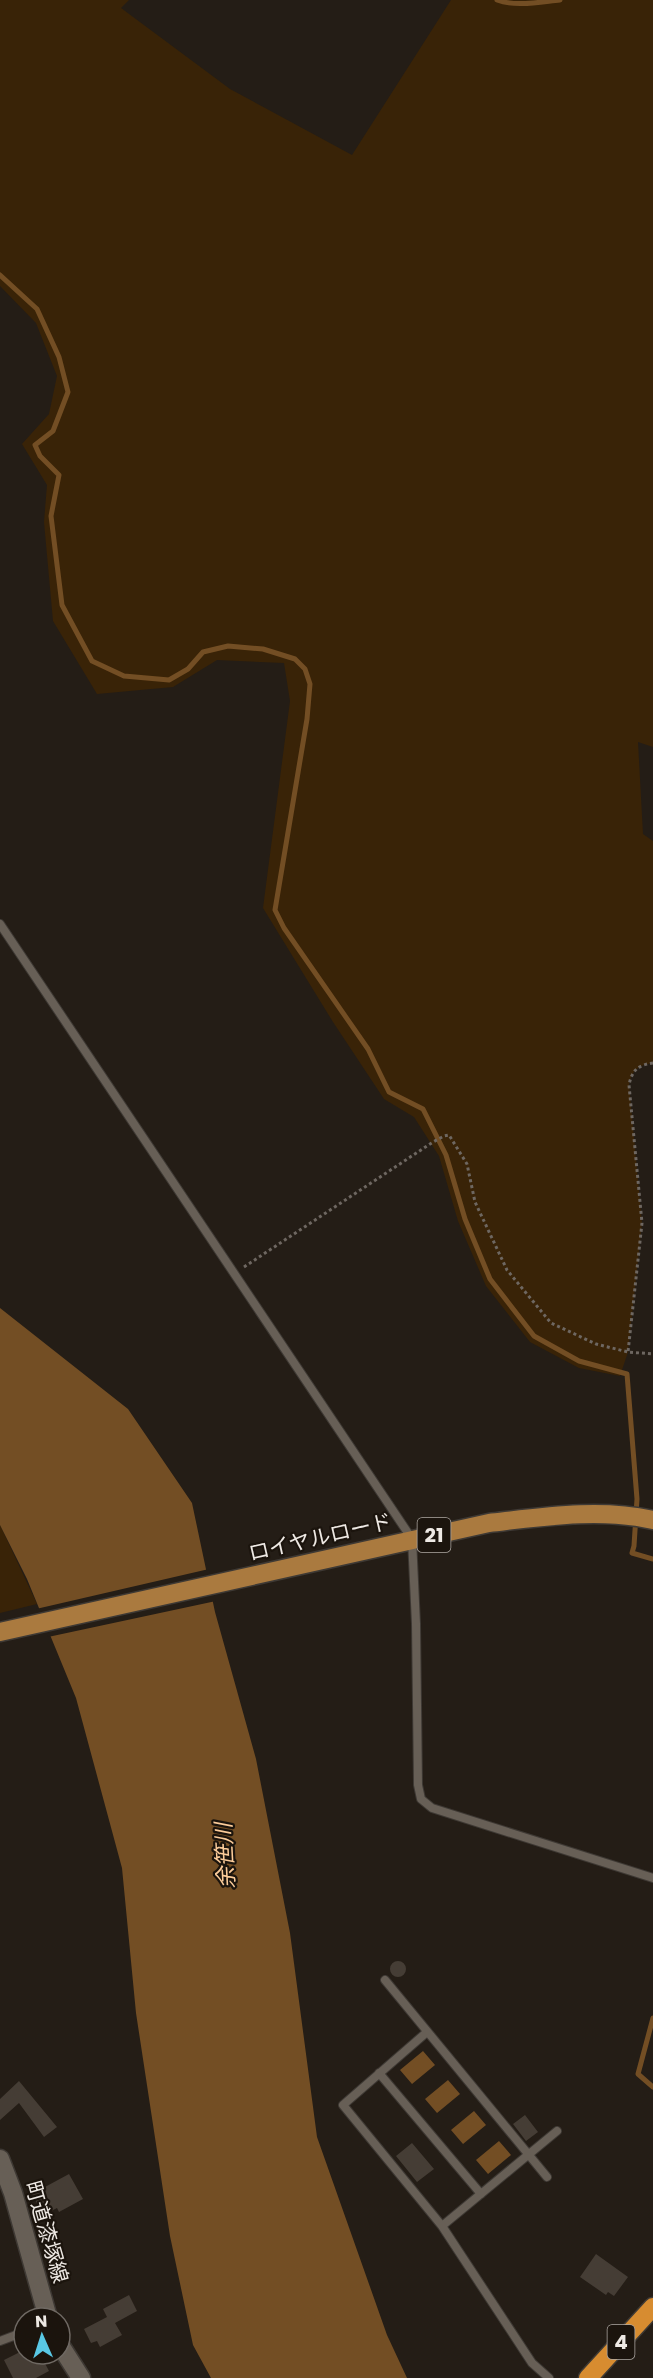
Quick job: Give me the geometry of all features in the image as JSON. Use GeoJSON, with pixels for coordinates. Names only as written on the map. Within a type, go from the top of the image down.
{"type":"FeatureCollection","features":[{"type":"Feature","properties":{"kind":"highway","name":"4"},"geometry":{"type":"LineString","coordinates":[[588,2378],[653,2307]]}},
{"type":"Feature","properties":{"kind":"main road","name":"ロイヤルロード"},"geometry":{"type":"LineString","coordinates":[[0,1632],[489,1523],[564,1515],[636,1516],[653,1520]]}},
{"type":"Feature","properties":{"kind":"street","name":"町道漆塚線"},"geometry":{"type":"LineString","coordinates":[[0,2159],[13,2193],[45,2306]]}},
{"type":"Feature","properties":{"kind":"street"},"geometry":{"type":"LineString","coordinates":[[72,2364],[81,2378]]}},
{"type":"Feature","properties":{"kind":"lane"},"geometry":{"type":"LineString","coordinates":[[0,924],[411,1539],[416,1624],[418,1785],[421,1799],[432,1808],[653,1878]]}},
{"type":"Feature","properties":{"kind":"lane"},"geometry":{"type":"LineString","coordinates":[[385,1980],[547,2177]]}},
{"type":"Feature","properties":{"kind":"lane"},"geometry":{"type":"LineString","coordinates":[[428,2032],[343,2105],[442,2226],[532,2363],[549,2378]]}},
{"type":"Feature","properties":{"kind":"lane"},"geometry":{"type":"LineString","coordinates":[[379,2073],[481,2194]]}},
{"type":"Feature","properties":{"kind":"lane"},"geometry":{"type":"LineString","coordinates":[[442,2226],[557,2131]]}},
{"type":"Feature","properties":{"kind":"path"},"geometry":{"type":"LineString","coordinates":[[628,1352],[642,1223],[629,1085],[632,1072],[642,1064],[653,1063]]}},
{"type":"Feature","properties":{"kind":"path"},"geometry":{"type":"LineString","coordinates":[[235,1273],[433,1142],[449,1135],[467,1164],[475,1202],[507,1270],[551,1323],[596,1344],[628,1352],[653,1354]]}},
{"type":"Feature","properties":{"kind":"shaded area"},"geometry":{"type":"Polygon","coordinates":[[[0,0],[129,0],[121,8],[230,89],[352,155],[451,0],[653,0],[653,747],[638,742],[643,834],[653,841],[653,1063],[636,1069],[629,1085],[642,1223],[628,1352],[620,1376],[579,1368],[530,1342],[486,1286],[458,1221],[439,1156],[414,1117],[384,1099],[333,1022],[263,908],[290,701],[284,663],[217,660],[173,687],[97,694],[53,621],[44,522],[47,485],[22,444],[49,414],[57,376],[36,323],[0,286],[0,0]]]}},
{"type":"Feature","properties":{"kind":"shaded area"},"geometry":{"type":"Polygon","coordinates":[[[0,1525],[37,1604],[0,1613],[0,1525]]]}},
{"type":"Feature","properties":{"kind":"water","name":"余笹川"},"geometry":{"type":"Polygon","coordinates":[[[0,1308],[128,1409],[192,1503],[215,1612],[256,1759],[290,1933],[317,2137],[387,2335],[407,2378],[211,2378],[193,2345],[170,2236],[136,2013],[122,1868],[76,1698],[27,1579],[0,1525],[0,1308]]]}},
{"type":"Feature","properties":{"kind":"water"},"geometry":{"type":"Polygon","coordinates":[[[423,2051],[435,2065],[412,2084],[400,2070],[423,2051]]]}},
{"type":"Feature","properties":{"kind":"water"},"geometry":{"type":"Polygon","coordinates":[[[448,2080],[460,2094],[437,2113],[425,2099],[448,2080]]]}},
{"type":"Feature","properties":{"kind":"water"},"geometry":{"type":"Polygon","coordinates":[[[474,2111],[486,2125],[463,2144],[451,2130],[474,2111]]]}},
{"type":"Feature","properties":{"kind":"water"},"geometry":{"type":"Polygon","coordinates":[[[499,2141],[511,2155],[488,2174],[476,2160],[499,2141]]]}},
{"type":"Feature","properties":{"kind":"pier"},"geometry":{"type":"Polygon","coordinates":[[[209,1569],[216,1601],[48,1637],[36,1609],[209,1569]]]}},
{"type":"Feature","properties":{"kind":"building"},"geometry":{"type":"Polygon","coordinates":[[[395,1961],[401,1961],[406,1969],[404,1975],[395,1977],[390,1972],[390,1966],[395,1961]]]}},
{"type":"Feature","properties":{"kind":"building"},"geometry":{"type":"Polygon","coordinates":[[[19,2081],[57,2127],[44,2137],[19,2103],[0,2120],[0,2099],[19,2081]]]}},
{"type":"Feature","properties":{"kind":"building"},"geometry":{"type":"Polygon","coordinates":[[[525,2115],[538,2132],[526,2141],[513,2124],[525,2115]]]}},
{"type":"Feature","properties":{"kind":"building"},"geometry":{"type":"Polygon","coordinates":[[[412,2143],[434,2169],[417,2182],[396,2156],[412,2143]]]}},
{"type":"Feature","properties":{"kind":"building"},"geometry":{"type":"Polygon","coordinates":[[[69,2174],[83,2199],[59,2212],[57,2208],[43,2215],[32,2194],[69,2174]]]}},
{"type":"Feature","properties":{"kind":"building"},"geometry":{"type":"Polygon","coordinates":[[[596,2254],[628,2277],[614,2296],[608,2292],[606,2295],[580,2277],[596,2254]]]}},
{"type":"Feature","properties":{"kind":"building"},"geometry":{"type":"Polygon","coordinates":[[[129,2295],[137,2311],[115,2323],[122,2335],[100,2347],[97,2341],[91,2343],[84,2329],[107,2317],[103,2309],[129,2295]]]}},
{"type":"Feature","properties":{"kind":"building"},"geometry":{"type":"Polygon","coordinates":[[[12,2356],[12,2366],[46,2366],[49,2371],[36,2378],[13,2378],[4,2360],[12,2356]]]}},
{"type":"Feature","properties":{"kind":"waterway"},"geometry":{"type":"LineString","coordinates":[[497,0],[520,4],[560,0]]}},
{"type":"Feature","properties":{"kind":"waterway"},"geometry":{"type":"LineString","coordinates":[[0,275],[37,309],[59,357],[68,392],[53,431],[35,445],[40,456],[59,475],[51,516],[62,605],[92,661],[124,676],[169,680],[188,669],[203,652],[228,646],[263,649],[295,659],[305,669],[310,684],[307,719],[275,910],[284,928],[368,1049],[389,1092],[423,1109],[446,1155],[465,1219],[490,1279],[534,1336],[579,1361],[627,1374],[637,1499],[632,1553],[653,1559]]}},
{"type":"Feature","properties":{"kind":"waterway"},"geometry":{"type":"LineString","coordinates":[[653,2018],[638,2074],[653,2087]]}}]}
